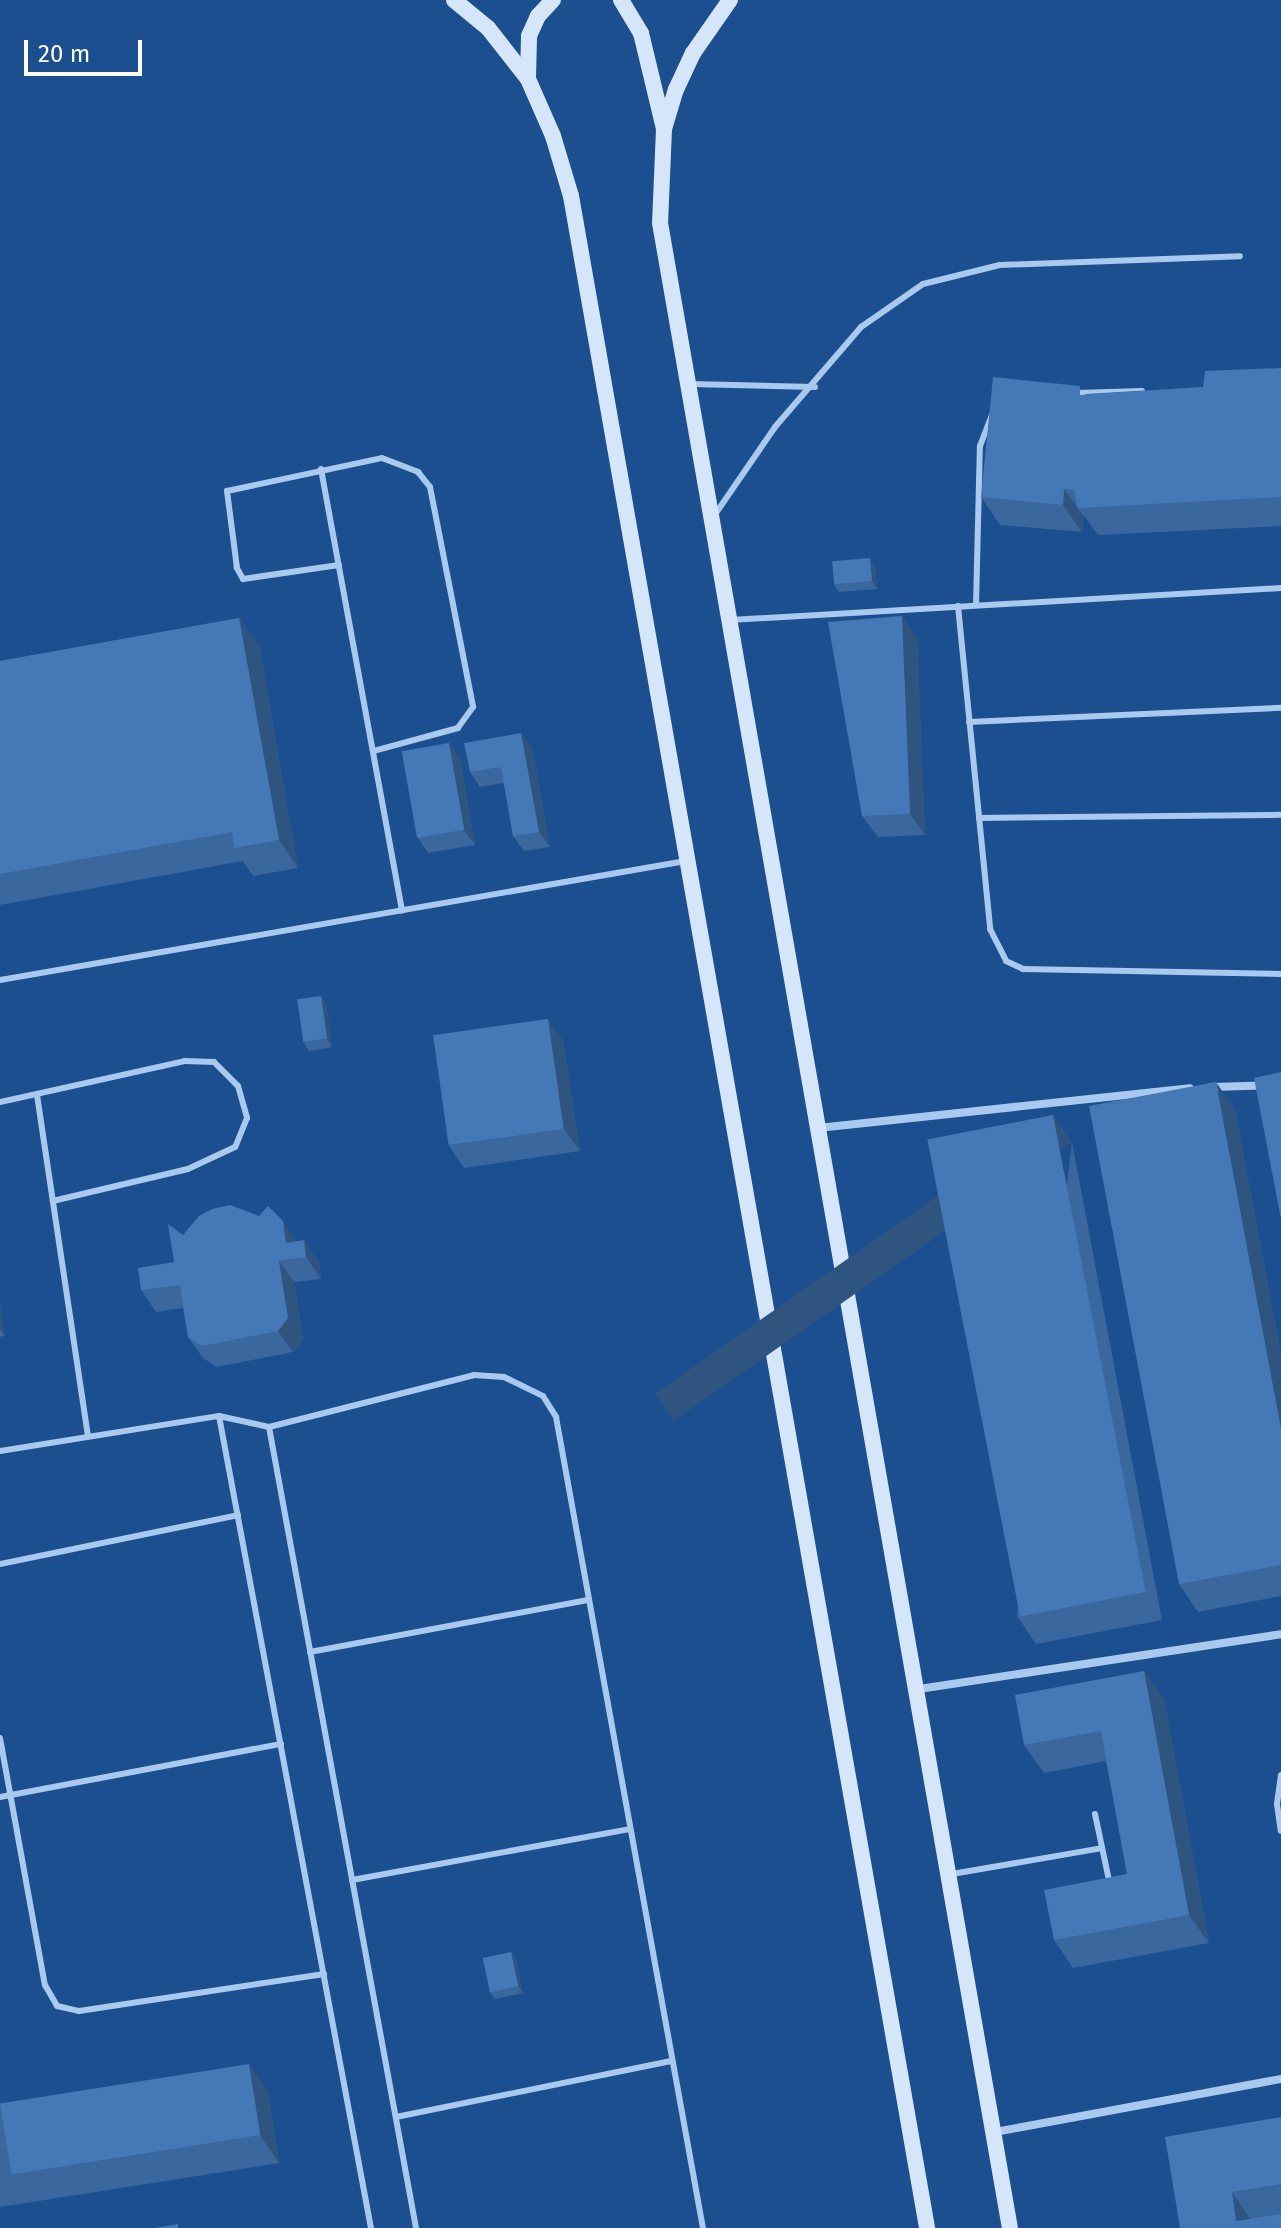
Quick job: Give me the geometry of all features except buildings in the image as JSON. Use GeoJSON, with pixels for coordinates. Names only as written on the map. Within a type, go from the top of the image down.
{"type":"FeatureCollection","features":[{"type":"Feature","properties":{"kind":"main road"},"geometry":{"type":"LineString","coordinates":[[454,0],[488,28],[528,79],[553,136],[571,196],[927,2228]]}},
{"type":"Feature","properties":{"kind":"main road"},"geometry":{"type":"LineString","coordinates":[[528,79],[529,36],[553,0]]}},
{"type":"Feature","properties":{"kind":"main road"},"geometry":{"type":"LineString","coordinates":[[621,0],[641,33],[664,129],[660,223],[686,384],[952,1874],[1010,2228]]}},
{"type":"Feature","properties":{"kind":"main road"},"geometry":{"type":"LineString","coordinates":[[664,129],[693,53],[730,0]]}},
{"type":"Feature","properties":{"kind":"street"},"geometry":{"type":"LineString","coordinates":[[817,1128],[1101,1095],[1281,1085]]}},
{"type":"Feature","properties":{"kind":"street"},"geometry":{"type":"LineString","coordinates":[[919,1689],[1281,1634]]}},
{"type":"Feature","properties":{"kind":"street"},"geometry":{"type":"LineString","coordinates":[[995,2132],[1280,2077]]}},
{"type":"Feature","properties":{"kind":"lane"},"geometry":{"type":"LineString","coordinates":[[712,520],[740,472],[815,387],[861,327],[889,304],[960,270],[1240,256]]}},
{"type":"Feature","properties":{"kind":"lane"},"geometry":{"type":"LineString","coordinates":[[686,384],[815,387]]}},
{"type":"Feature","properties":{"kind":"lane"},"geometry":{"type":"LineString","coordinates":[[1068,393],[1159,390]]}},
{"type":"Feature","properties":{"kind":"lane"},"geometry":{"type":"LineString","coordinates":[[976,605],[980,446],[984,425],[997,407]]}},
{"type":"Feature","properties":{"kind":"lane"},"geometry":{"type":"LineString","coordinates":[[339,565],[243,579],[224,499],[233,486],[382,458],[418,472],[437,506],[473,707],[458,728],[374,751]]}},
{"type":"Feature","properties":{"kind":"lane"},"geometry":{"type":"LineString","coordinates":[[321,469],[402,911]]}},
{"type":"Feature","properties":{"kind":"lane"},"geometry":{"type":"LineString","coordinates":[[727,620],[1281,588]]}},
{"type":"Feature","properties":{"kind":"lane"},"geometry":{"type":"LineString","coordinates":[[958,606],[990,929],[1006,961],[1023,969],[1281,974]]}},
{"type":"Feature","properties":{"kind":"lane"},"geometry":{"type":"LineString","coordinates":[[969,722],[1281,708]]}},
{"type":"Feature","properties":{"kind":"lane"},"geometry":{"type":"LineString","coordinates":[[979,818],[1281,815]]}},
{"type":"Feature","properties":{"kind":"lane"},"geometry":{"type":"LineString","coordinates":[[0,980],[688,860]]}},
{"type":"Feature","properties":{"kind":"lane"},"geometry":{"type":"LineString","coordinates":[[0,1102],[185,1061],[214,1062],[238,1086],[247,1118],[235,1147],[188,1169],[53,1201]]}},
{"type":"Feature","properties":{"kind":"lane"},"geometry":{"type":"LineString","coordinates":[[37,1095],[88,1436]]}},
{"type":"Feature","properties":{"kind":"lane"},"geometry":{"type":"LineString","coordinates":[[0,1451],[219,1416],[269,1427],[474,1375],[504,1377],[543,1396],[556,1417],[703,2228]]}},
{"type":"Feature","properties":{"kind":"lane"},"geometry":{"type":"LineString","coordinates":[[219,1416],[371,2228]]}},
{"type":"Feature","properties":{"kind":"lane"},"geometry":{"type":"LineString","coordinates":[[269,1427],[416,2228]]}},
{"type":"Feature","properties":{"kind":"lane"},"geometry":{"type":"LineString","coordinates":[[0,1564],[238,1515]]}},
{"type":"Feature","properties":{"kind":"lane"},"geometry":{"type":"LineString","coordinates":[[310,1652],[589,1600]]}},
{"type":"Feature","properties":{"kind":"lane"},"geometry":{"type":"LineString","coordinates":[[0,1738],[45,1985],[57,2006],[79,2011],[324,1974]]}},
{"type":"Feature","properties":{"kind":"lane"},"geometry":{"type":"LineString","coordinates":[[0,1797],[281,1744]]}},
{"type":"Feature","properties":{"kind":"lane"},"geometry":{"type":"LineString","coordinates":[[1281,1775],[1277,1804],[1281,1831]]}},
{"type":"Feature","properties":{"kind":"lane"},"geometry":{"type":"LineString","coordinates":[[1095,1814],[1111,1889]]}},
{"type":"Feature","properties":{"kind":"lane"},"geometry":{"type":"LineString","coordinates":[[352,1880],[629,1829]]}},
{"type":"Feature","properties":{"kind":"lane"},"geometry":{"type":"LineString","coordinates":[[952,1874],[1102,1848]]}},
{"type":"Feature","properties":{"kind":"lane"},"geometry":{"type":"LineString","coordinates":[[396,2117],[672,2061]]}}]}
